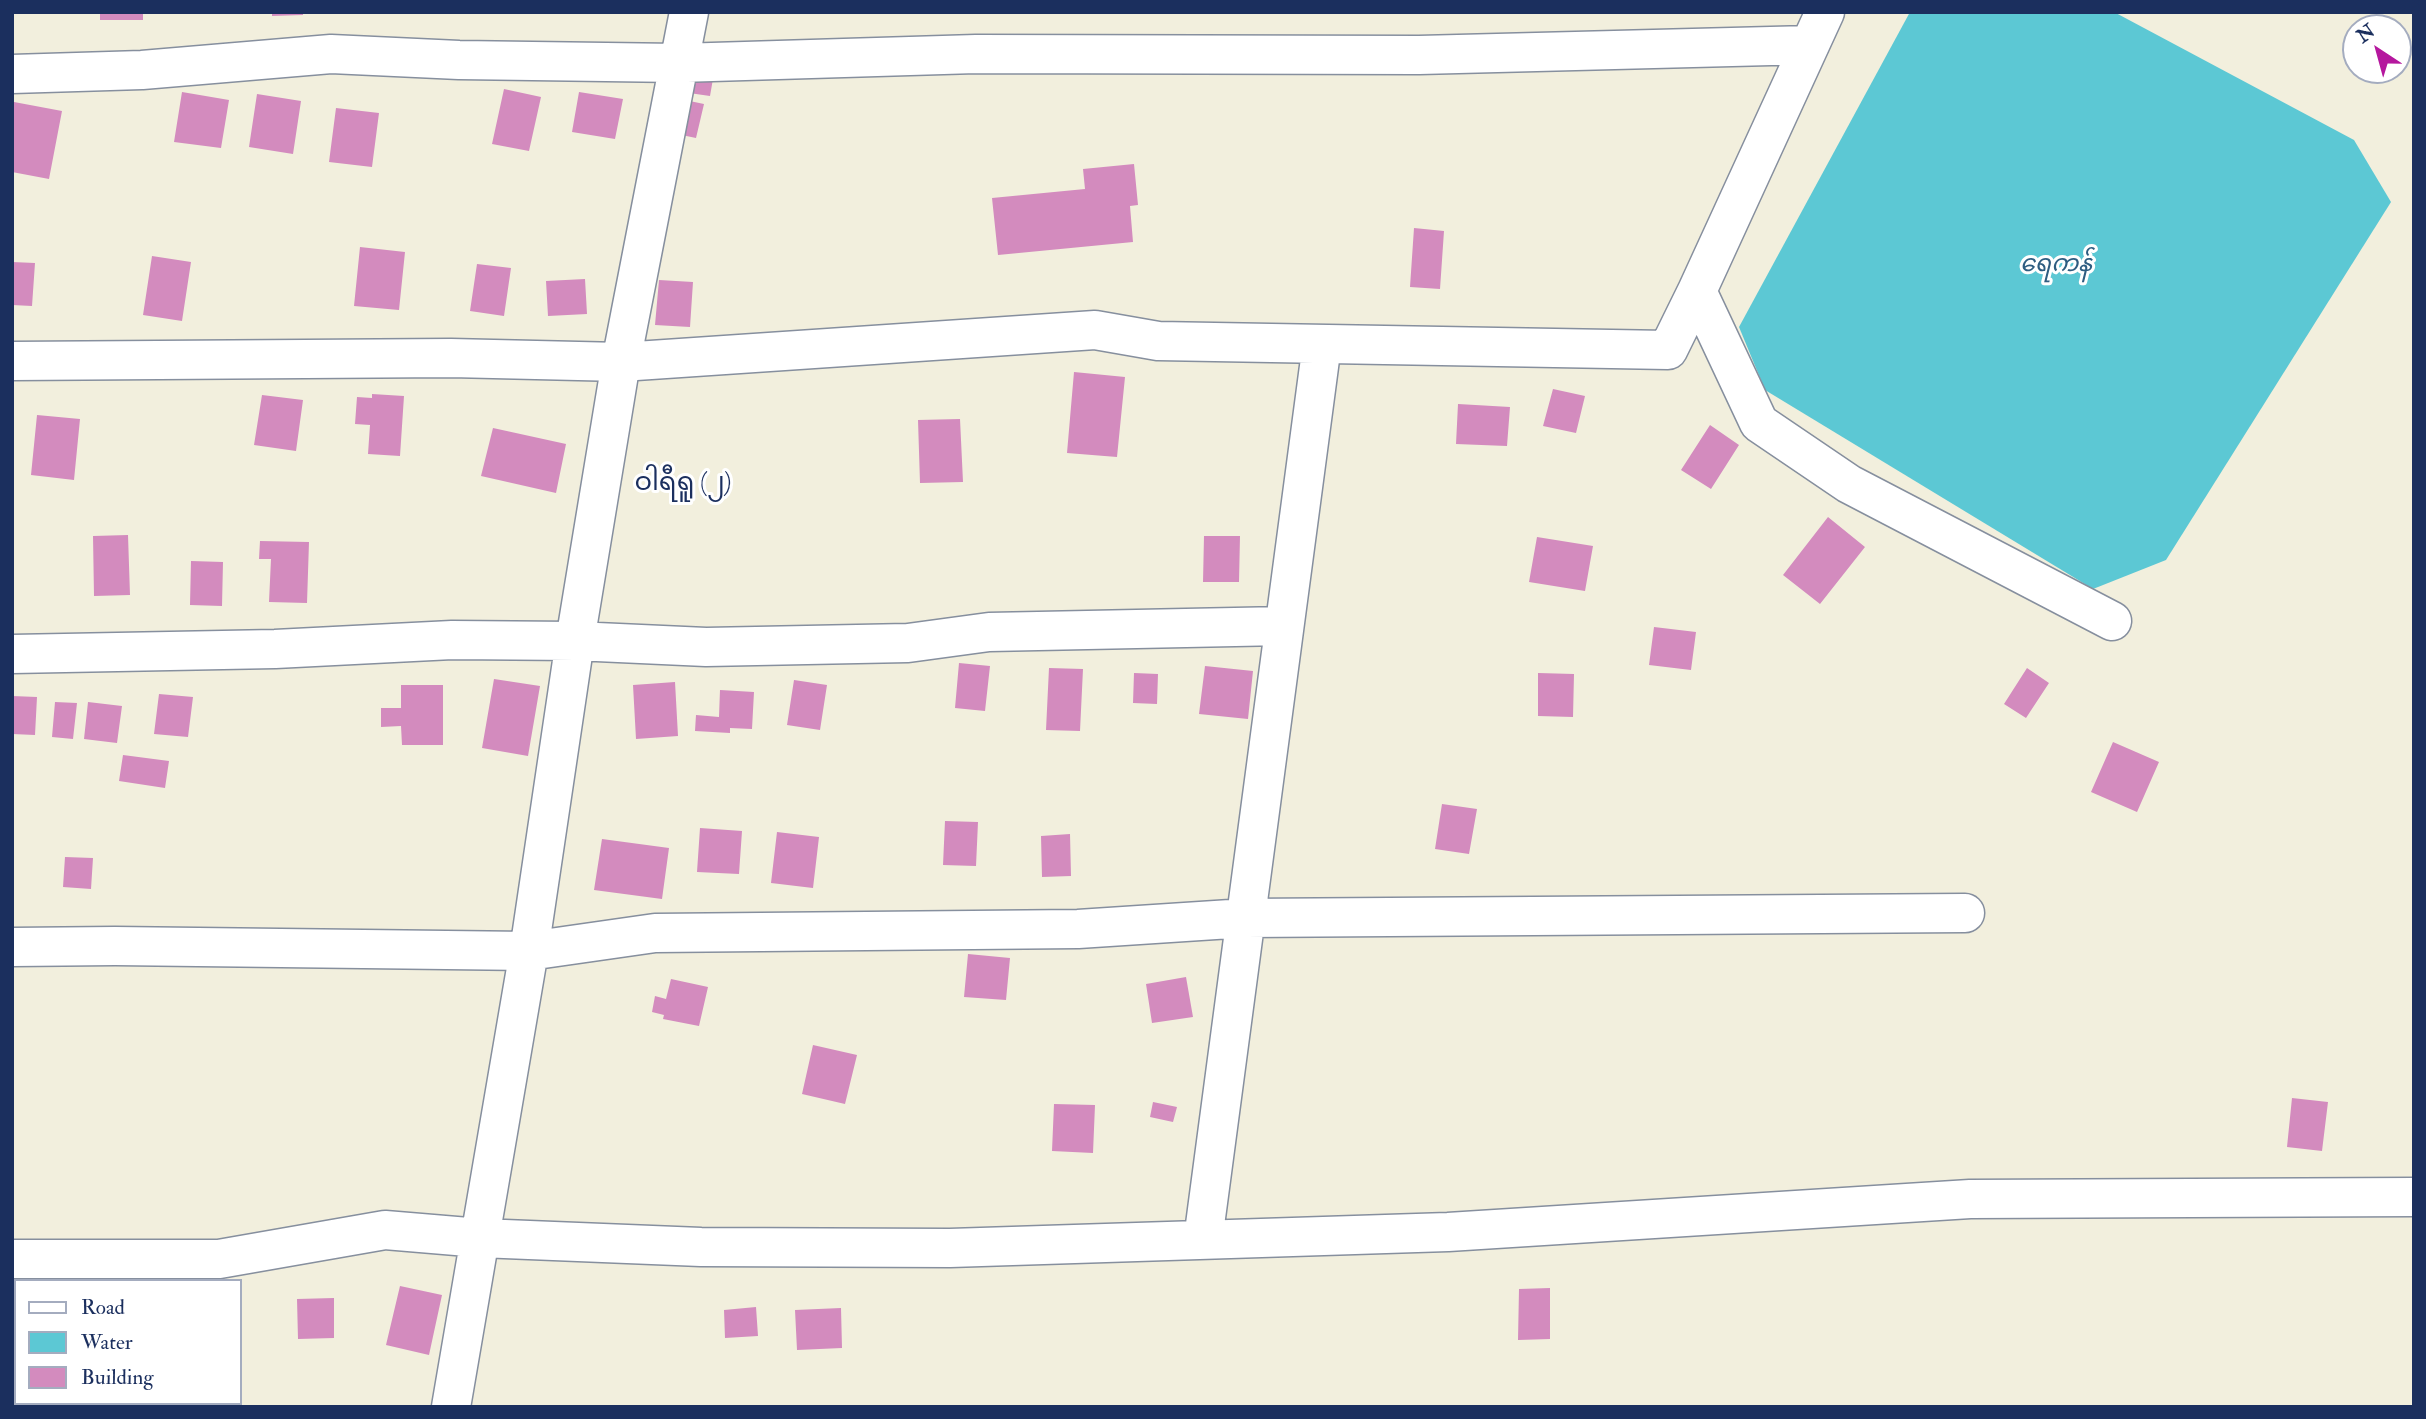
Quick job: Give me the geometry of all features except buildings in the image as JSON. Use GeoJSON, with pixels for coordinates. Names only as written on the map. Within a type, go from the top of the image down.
{"type":"FeatureCollection","features":[{"type":"Feature","properties":{"kind":"street"},"geometry":{"type":"LineString","coordinates":[[451,1407],[529,951],[575,641],[621,362],[689,12]]}},
{"type":"Feature","properties":{"kind":"street"},"geometry":{"type":"LineString","coordinates":[[12,74],[142,70],[331,54],[459,60],[679,63],[976,54],[1419,55],[1818,29],[1668,350],[1158,341],[1095,330],[621,362],[451,358],[12,361]]}},
{"type":"Feature","properties":{"kind":"street"},"geometry":{"type":"LineString","coordinates":[[1697,291],[1759,423],[1849,484],[2112,621]]}},
{"type":"Feature","properties":{"kind":"street"},"geometry":{"type":"LineString","coordinates":[[1203,1240],[1322,344]]}},
{"type":"Feature","properties":{"kind":"street"},"geometry":{"type":"LineString","coordinates":[[12,654],[275,649],[452,640],[575,641],[706,647],[908,643],[989,632],[1284,626]]}},
{"type":"Feature","properties":{"kind":"street"},"geometry":{"type":"LineString","coordinates":[[12,947],[529,951],[655,933],[1078,929],[1245,918],[1965,913]]}},
{"type":"Feature","properties":{"kind":"street"},"geometry":{"type":"LineString","coordinates":[[12,1259],[219,1259],[385,1230],[480,1238],[701,1247],[950,1248],[1448,1232],[1970,1199],[2414,1197]]}},
{"type":"Feature","properties":{"kind":"water","name":"ရေကန်"},"geometry":{"type":"Polygon","coordinates":[[[1910,12],[2114,12],[2354,140],[2391,202],[2166,560],[2093,589],[1765,390],[1739,327],[1910,12]]]}},
{"type":"Feature","properties":{"kind":"district","name":"ဝါရီရူ (၂)"},"geometry":{"type":"Point","coordinates":[683,484]}}]}
